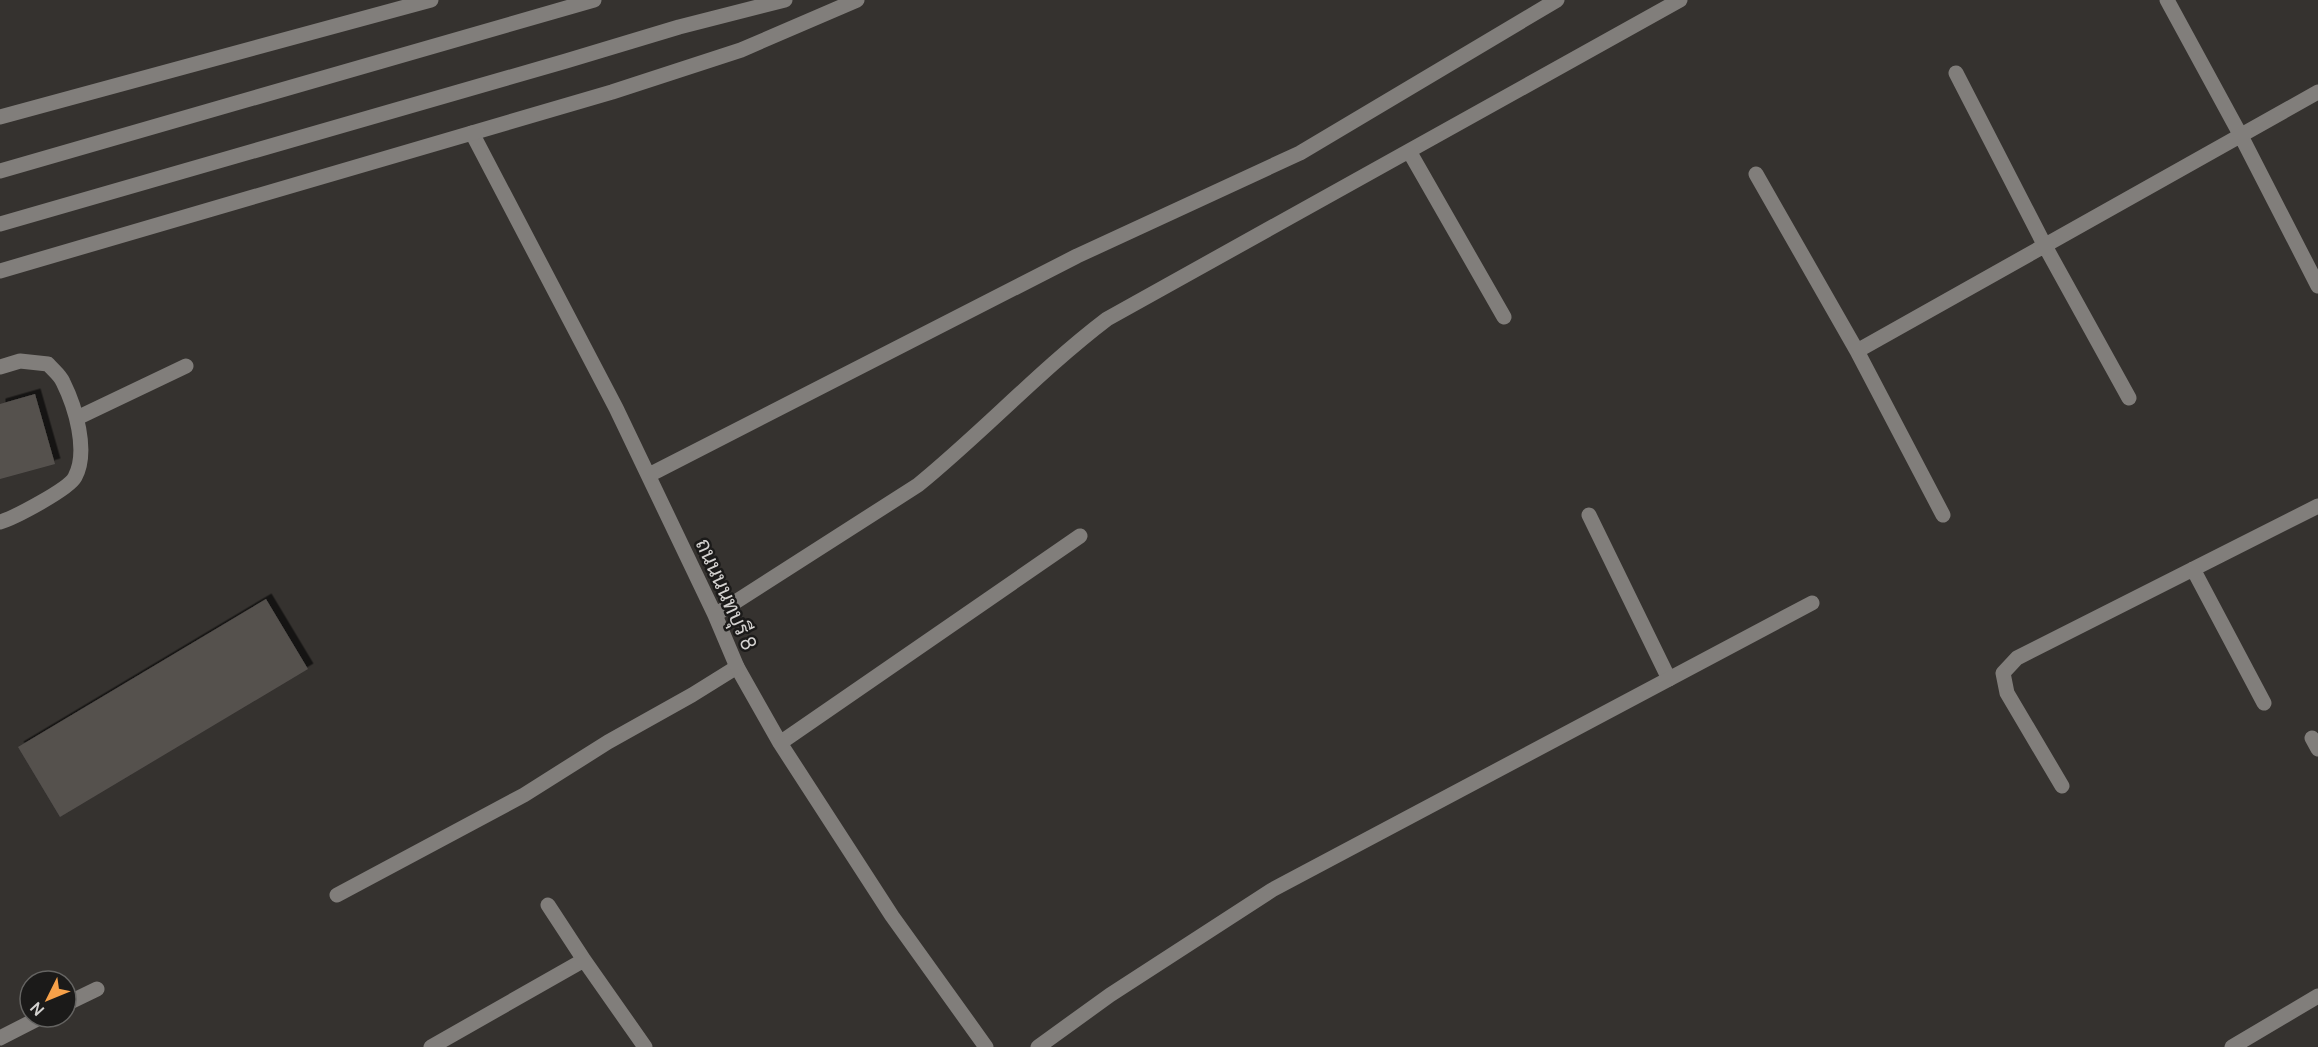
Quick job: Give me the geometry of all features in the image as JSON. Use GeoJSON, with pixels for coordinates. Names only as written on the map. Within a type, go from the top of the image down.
{"type":"FeatureCollection","features":[{"type":"Feature","properties":{"kind":"street"},"geometry":{"type":"LineString","coordinates":[[0,117],[394,5],[431,0]]}},
{"type":"Feature","properties":{"kind":"street"},"geometry":{"type":"LineString","coordinates":[[0,171],[594,0]]}},
{"type":"Feature","properties":{"kind":"street"},"geometry":{"type":"LineString","coordinates":[[0,224],[679,27],[785,0]]}},
{"type":"Feature","properties":{"kind":"street"},"geometry":{"type":"LineString","coordinates":[[0,271],[612,92],[741,50],[857,0]]}},
{"type":"Feature","properties":{"kind":"street"},"geometry":{"type":"LineString","coordinates":[[649,475],[1077,256],[1300,153],[1557,0]]}},
{"type":"Feature","properties":{"kind":"street"},"geometry":{"type":"LineString","coordinates":[[715,615],[918,485],[1066,350],[1107,319],[1680,0]]}},
{"type":"Feature","properties":{"kind":"street"},"geometry":{"type":"LineString","coordinates":[[2167,0],[2241,136],[2318,286]]}},
{"type":"Feature","properties":{"kind":"street"},"geometry":{"type":"LineString","coordinates":[[1956,74],[2045,246],[2128,398]]}},
{"type":"Feature","properties":{"kind":"street"},"geometry":{"type":"LineString","coordinates":[[1857,351],[2318,93]]}},
{"type":"Feature","properties":{"kind":"street","name":"ถนนนนทบุรี 8"},"geometry":{"type":"LineString","coordinates":[[472,133],[649,475],[737,666],[780,743],[892,916],[986,1047]]}},
{"type":"Feature","properties":{"kind":"street"},"geometry":{"type":"LineString","coordinates":[[1409,151],[1504,317]]}},
{"type":"Feature","properties":{"kind":"street"},"geometry":{"type":"LineString","coordinates":[[1756,174],[1857,351],[1943,515]]}},
{"type":"Feature","properties":{"kind":"street"},"geometry":{"type":"LineString","coordinates":[[0,367],[20,361],[48,364],[63,380],[77,418],[82,449],[75,477],[53,495],[0,522]]}},
{"type":"Feature","properties":{"kind":"street"},"geometry":{"type":"LineString","coordinates":[[77,418],[186,366]]}},
{"type":"Feature","properties":{"kind":"street"},"geometry":{"type":"LineString","coordinates":[[2062,786],[2007,693],[2003,673],[2018,658],[2318,506]]}},
{"type":"Feature","properties":{"kind":"street"},"geometry":{"type":"LineString","coordinates":[[1589,515],[1670,679]]}},
{"type":"Feature","properties":{"kind":"street"},"geometry":{"type":"LineString","coordinates":[[780,743],[1080,536]]}},
{"type":"Feature","properties":{"kind":"street"},"geometry":{"type":"LineString","coordinates":[[2193,569],[2264,703]]}},
{"type":"Feature","properties":{"kind":"street"},"geometry":{"type":"LineString","coordinates":[[1038,1047],[1110,995],[1272,890],[1812,603]]}},
{"type":"Feature","properties":{"kind":"street"},"geometry":{"type":"LineString","coordinates":[[337,894],[524,795],[737,666]]}},
{"type":"Feature","properties":{"kind":"street"},"geometry":{"type":"LineString","coordinates":[[548,905],[645,1047]]}},
{"type":"Feature","properties":{"kind":"street"},"geometry":{"type":"LineString","coordinates":[[431,1047],[584,960]]}},
{"type":"Feature","properties":{"kind":"street"},"geometry":{"type":"LineString","coordinates":[[78,999],[97,989]]}},
{"type":"Feature","properties":{"kind":"street"},"geometry":{"type":"LineString","coordinates":[[2232,1047],[2318,996]]}},
{"type":"Feature","properties":{"kind":"street"},"geometry":{"type":"LineString","coordinates":[[0,1038],[18,1029]]}},
{"type":"Feature","properties":{"kind":"building"},"geometry":{"type":"Polygon","coordinates":[[[35,394],[55,464],[0,479],[0,404],[35,394]]]}},
{"type":"Feature","properties":{"kind":"building"},"geometry":{"type":"Polygon","coordinates":[[[266,599],[308,669],[60,817],[18,747],[266,599]]]}}]}
